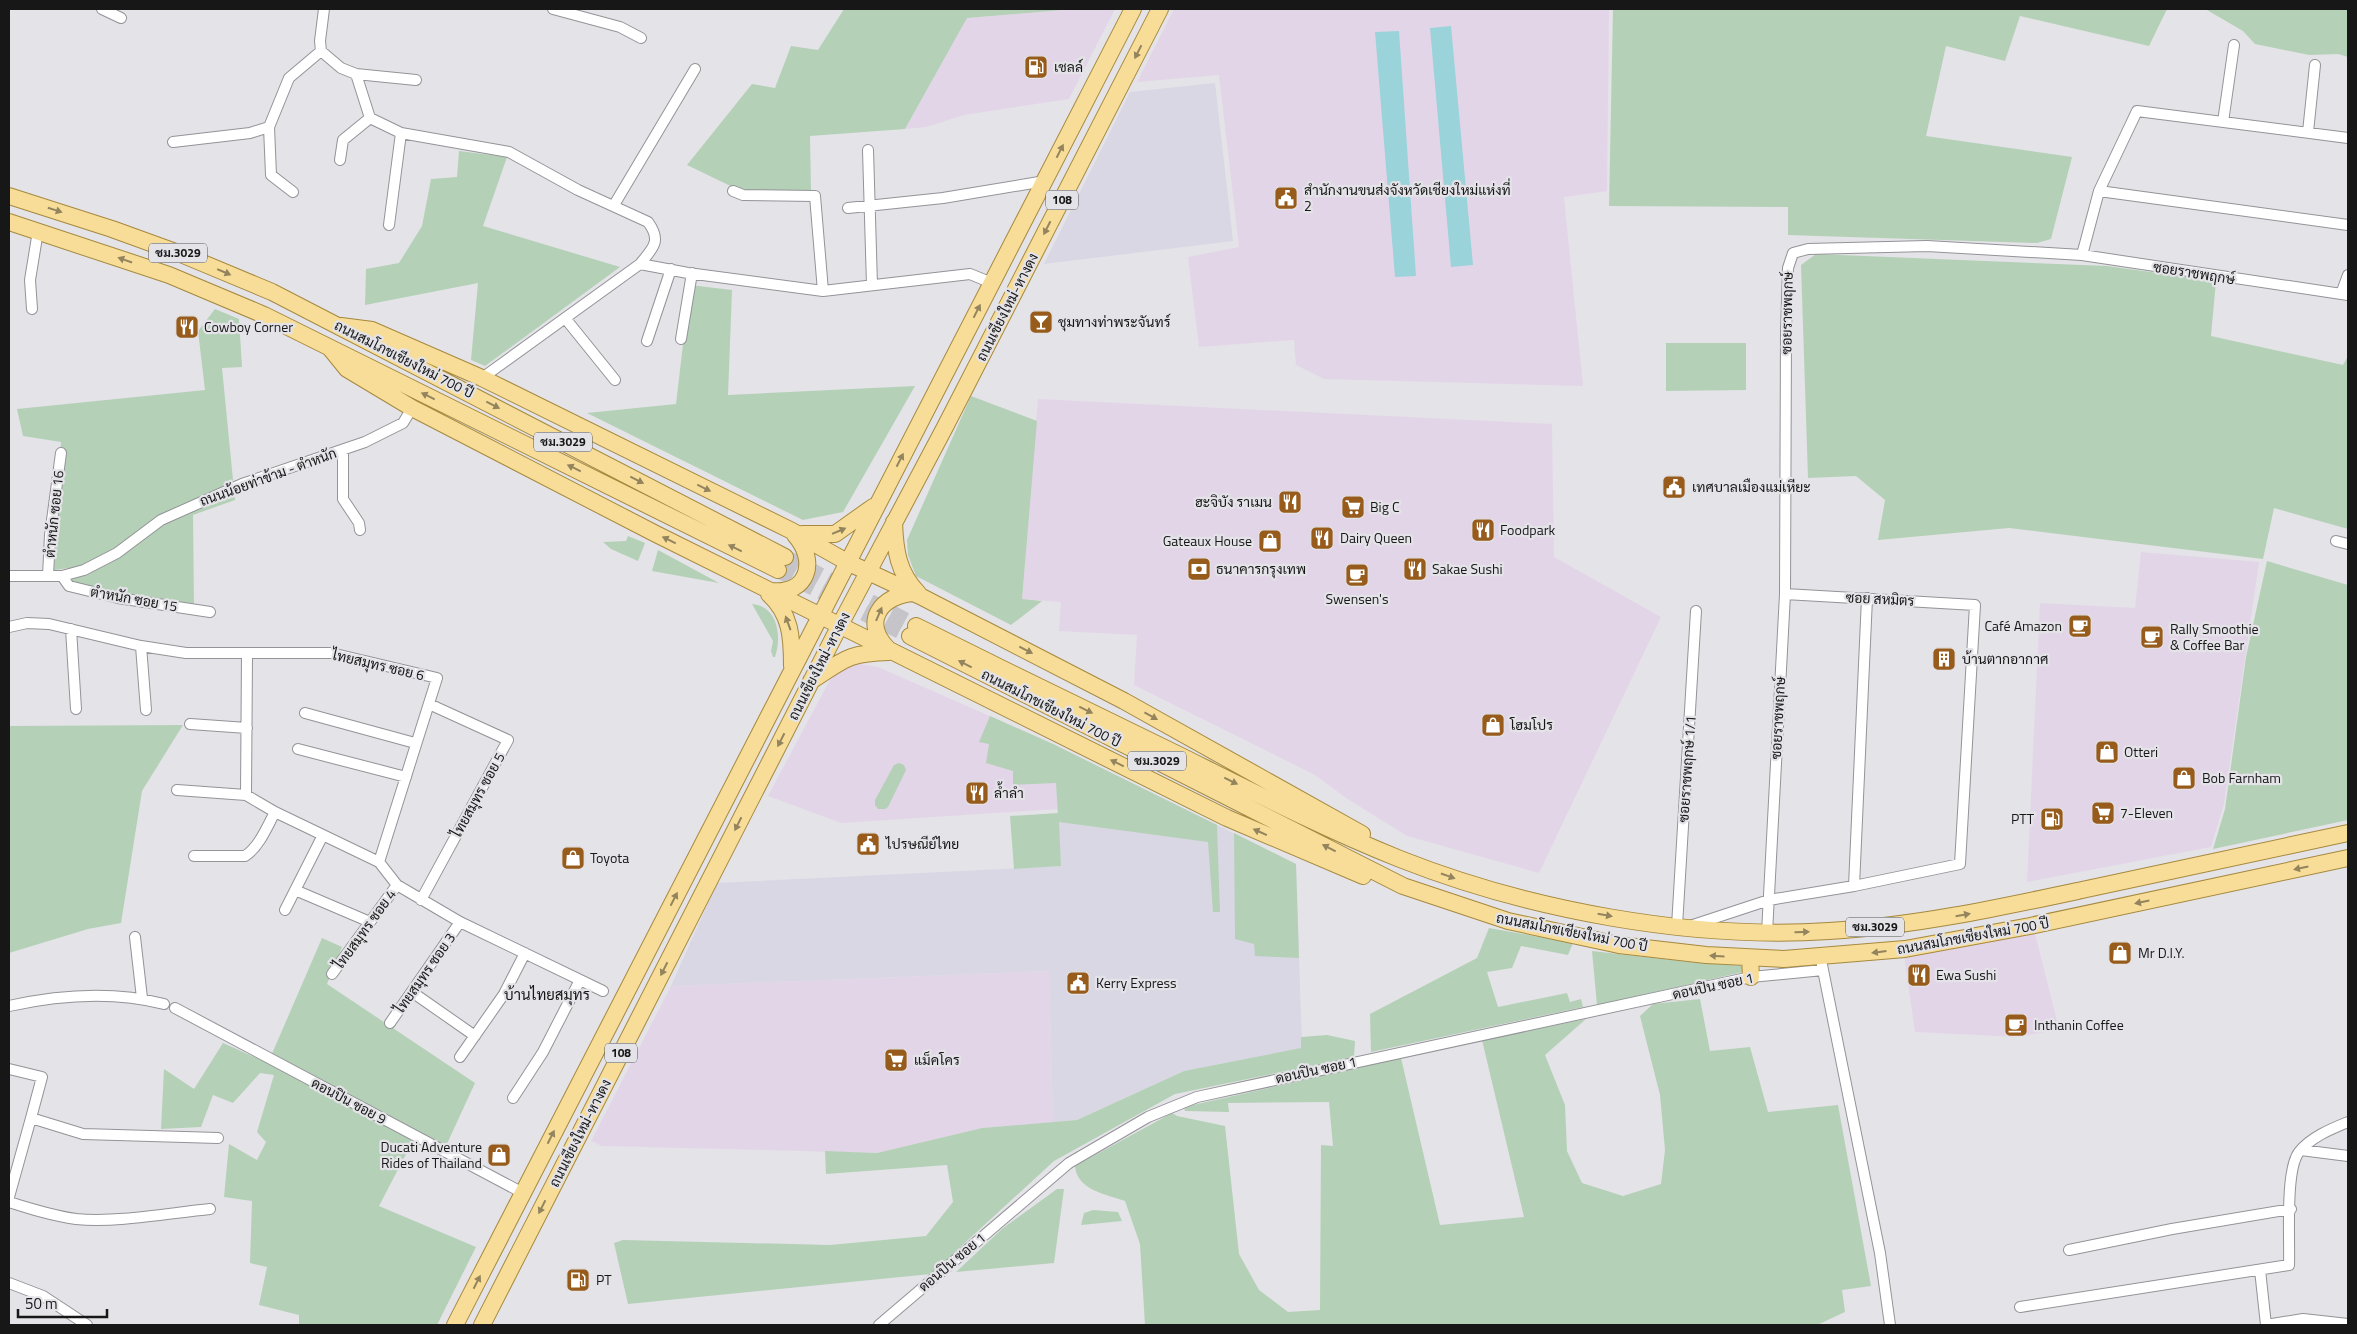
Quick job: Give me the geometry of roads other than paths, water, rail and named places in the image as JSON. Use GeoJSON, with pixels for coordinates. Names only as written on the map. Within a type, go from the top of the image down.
{"type":"FeatureCollection","features":[{"type":"Feature","properties":{"kind":"main road","name":"ถนนเชียงใหม่-หางดง"},"geometry":{"type":"LineString","coordinates":[[455,1325],[523,1192],[611,994],[792,670],[1133,9]]}},
{"type":"Feature","properties":{"kind":"main road","name":"ถนนเชียงใหม่-หางดง"},"geometry":{"type":"LineString","coordinates":[[482,1325],[811,681],[1160,9]]}},
{"type":"Feature","properties":{"kind":"main road","name":"ถนนสมโภชเชียงใหม่ 700 ปี"},"geometry":{"type":"LineString","coordinates":[[9,196],[112,229],[181,254],[272,292],[341,326],[782,563],[264,315],[170,275],[9,222]]}},
{"type":"Feature","properties":{"kind":"main road"},"geometry":{"type":"LineString","coordinates":[[341,326],[372,330],[482,378],[792,531],[847,562],[917,594],[1124,701],[1327,813],[1402,860]]}},
{"type":"Feature","properties":{"kind":"main road"},"geometry":{"type":"LineString","coordinates":[[330,348],[347,369],[412,408],[764,588],[1227,818],[1356,873],[1403,886]]}},
{"type":"Feature","properties":{"kind":"main road"},"geometry":{"type":"LineString","coordinates":[[792,531],[812,535],[835,534],[878,504]]}},
{"type":"Feature","properties":{"kind":"main road"},"geometry":{"type":"LineString","coordinates":[[894,522],[899,564],[907,581],[917,594]]}},
{"type":"Feature","properties":{"kind":"main road"},"geometry":{"type":"LineString","coordinates":[[764,588],[788,591],[802,579],[808,569],[809,558],[805,546],[792,531]]}},
{"type":"Feature","properties":{"kind":"main road"},"geometry":{"type":"LineString","coordinates":[[764,588],[775,600],[788,621],[792,645],[792,670]]}},
{"type":"Feature","properties":{"kind":"main road"},"geometry":{"type":"LineString","coordinates":[[892,652],[881,642],[877,634],[876,618],[879,611],[889,600],[899,594],[917,594]]}},
{"type":"Feature","properties":{"kind":"main road","name":"ถนนสมโภชเชียงใหม่ 700 ปี"},"geometry":{"type":"LineString","coordinates":[[2348,833],[1959,916],[1893,926],[1766,933],[1682,927],[1592,913],[1525,898],[1451,878],[1402,860],[1313,822],[913,631],[1403,886],[1485,914],[1544,930],[1619,945],[1822,963],[1966,938],[2348,858]]}},
{"type":"Feature","properties":{"kind":"main road"},"geometry":{"type":"LineString","coordinates":[[811,681],[845,658],[862,654],[892,652]]}},
{"type":"Feature","properties":{"kind":"main road"},"geometry":{"type":"LineString","coordinates":[[1750,958],[1751,977]]}},
{"type":"Feature","properties":{"kind":"street"},"geometry":{"type":"LineString","coordinates":[[102,9],[122,18]]}},
{"type":"Feature","properties":{"kind":"street"},"geometry":{"type":"LineString","coordinates":[[294,192],[271,175],[269,127],[288,78],[321,51],[324,9]]}},
{"type":"Feature","properties":{"kind":"street"},"geometry":{"type":"LineString","coordinates":[[553,9],[620,27],[642,38]]}},
{"type":"Feature","properties":{"kind":"street"},"geometry":{"type":"LineString","coordinates":[[2223,122],[2234,45]]}},
{"type":"Feature","properties":{"kind":"street"},"geometry":{"type":"LineString","coordinates":[[321,51],[341,68],[356,74],[416,80]]}},
{"type":"Feature","properties":{"kind":"street"},"geometry":{"type":"LineString","coordinates":[[2308,132],[2315,65]]}},
{"type":"Feature","properties":{"kind":"street"},"geometry":{"type":"LineString","coordinates":[[614,205],[696,69]]}},
{"type":"Feature","properties":{"kind":"street"},"geometry":{"type":"LineString","coordinates":[[356,74],[370,118],[401,133],[509,152],[578,190],[648,222],[654,230],[656,238],[653,247],[640,264],[482,378]]}},
{"type":"Feature","properties":{"kind":"street"},"geometry":{"type":"LineString","coordinates":[[2082,255],[2099,191],[2136,111],[2348,138]]}},
{"type":"Feature","properties":{"kind":"street"},"geometry":{"type":"LineString","coordinates":[[340,160],[343,140],[370,118]]}},
{"type":"Feature","properties":{"kind":"street"},"geometry":{"type":"LineString","coordinates":[[173,142],[250,132],[269,127]]}},
{"type":"Feature","properties":{"kind":"street"},"geometry":{"type":"LineString","coordinates":[[389,225],[401,133]]}},
{"type":"Feature","properties":{"kind":"street"},"geometry":{"type":"LineString","coordinates":[[868,150],[872,285]]}},
{"type":"Feature","properties":{"kind":"street"},"geometry":{"type":"LineString","coordinates":[[848,208],[943,198],[1044,181]]}},
{"type":"Feature","properties":{"kind":"street"},"geometry":{"type":"LineString","coordinates":[[732,191],[743,195],[815,196],[823,291]]}},
{"type":"Feature","properties":{"kind":"street"},"geometry":{"type":"LineString","coordinates":[[2099,191],[2348,225]]}},
{"type":"Feature","properties":{"kind":"street"},"geometry":{"type":"LineString","coordinates":[[32,309],[30,280],[38,231]]}},
{"type":"Feature","properties":{"kind":"street","name":"ซอยราชพฤกษ์"},"geometry":{"type":"LineString","coordinates":[[1766,933],[1785,594],[1786,332],[1788,268],[1793,253],[1808,249],[1928,246],[2082,255],[2345,295]]}},
{"type":"Feature","properties":{"kind":"street"},"geometry":{"type":"LineString","coordinates":[[640,264],[692,274],[823,291],[970,274],[992,283]]}},
{"type":"Feature","properties":{"kind":"street"},"geometry":{"type":"LineString","coordinates":[[647,342],[671,269]]}},
{"type":"Feature","properties":{"kind":"street"},"geometry":{"type":"LineString","coordinates":[[681,339],[692,274]]}},
{"type":"Feature","properties":{"kind":"street"},"geometry":{"type":"LineString","coordinates":[[2345,295],[2348,274]]}},
{"type":"Feature","properties":{"kind":"street"},"geometry":{"type":"LineString","coordinates":[[565,318],[616,380]]}},
{"type":"Feature","properties":{"kind":"street","name":"ถนนน้อยท่าข้าม - ตำหนัก"},"geometry":{"type":"LineString","coordinates":[[9,576],[62,576],[84,570],[117,553],[161,520],[242,484],[365,442],[403,423],[412,408]]}},
{"type":"Feature","properties":{"kind":"street"},"geometry":{"type":"LineString","coordinates":[[343,450],[343,499],[360,523],[360,530]]}},
{"type":"Feature","properties":{"kind":"street","name":"ตำหนัก ซอย 16"},"geometry":{"type":"LineString","coordinates":[[48,576],[50,535],[61,452]]}},
{"type":"Feature","properties":{"kind":"street"},"geometry":{"type":"LineString","coordinates":[[2336,541],[2348,544]]}},
{"type":"Feature","properties":{"kind":"street","name":"ตำหนัก ซอย 15"},"geometry":{"type":"LineString","coordinates":[[62,576],[69,586],[118,598],[210,612]]}},
{"type":"Feature","properties":{"kind":"street","name":"ซอย สหมิตร"},"geometry":{"type":"LineString","coordinates":[[1785,594],[1975,605],[1960,864],[1854,886]]}},
{"type":"Feature","properties":{"kind":"street"},"geometry":{"type":"LineString","coordinates":[[1682,927],[1768,900],[1854,886],[1867,598]]}},
{"type":"Feature","properties":{"kind":"street","name":"ซอยราชพฤกษ์ 1/1"},"geometry":{"type":"LineString","coordinates":[[1682,927],[1696,611]]}},
{"type":"Feature","properties":{"kind":"street"},"geometry":{"type":"LineString","coordinates":[[9,627],[34,623],[49,624],[141,646],[186,653],[246,654],[246,795]]}},
{"type":"Feature","properties":{"kind":"street"},"geometry":{"type":"LineString","coordinates":[[72,629],[76,709]]}},
{"type":"Feature","properties":{"kind":"street"},"geometry":{"type":"LineString","coordinates":[[141,646],[146,710]]}},
{"type":"Feature","properties":{"kind":"street","name":"ไทยสมุทร ซอย 6"},"geometry":{"type":"LineString","coordinates":[[246,654],[331,653],[437,678],[379,862]]}},
{"type":"Feature","properties":{"kind":"street","name":"ไทยสมุทร ซอย 5"},"geometry":{"type":"LineString","coordinates":[[421,900],[508,740],[429,704]]}},
{"type":"Feature","properties":{"kind":"street"},"geometry":{"type":"LineString","coordinates":[[305,713],[415,743]]}},
{"type":"Feature","properties":{"kind":"street"},"geometry":{"type":"LineString","coordinates":[[190,724],[247,728]]}},
{"type":"Feature","properties":{"kind":"street"},"geometry":{"type":"LineString","coordinates":[[298,749],[406,777]]}},
{"type":"Feature","properties":{"kind":"street"},"geometry":{"type":"LineString","coordinates":[[177,790],[246,795],[275,812],[379,862],[397,885],[460,922],[611,994]]}},
{"type":"Feature","properties":{"kind":"street"},"geometry":{"type":"LineString","coordinates":[[194,856],[245,856],[252,852],[275,812]]}},
{"type":"Feature","properties":{"kind":"street"},"geometry":{"type":"LineString","coordinates":[[285,910],[323,835]]}},
{"type":"Feature","properties":{"kind":"street","name":"ไทยสมุทร ซอย 4"},"geometry":{"type":"LineString","coordinates":[[332,974],[397,885]]}},
{"type":"Feature","properties":{"kind":"street"},"geometry":{"type":"LineString","coordinates":[[295,890],[370,922]]}},
{"type":"Feature","properties":{"kind":"street","name":"ไทยสมุทร ซอย 3"},"geometry":{"type":"LineString","coordinates":[[390,1023],[460,922]]}},
{"type":"Feature","properties":{"kind":"street"},"geometry":{"type":"LineString","coordinates":[[135,936],[142,998]]}},
{"type":"Feature","properties":{"kind":"street"},"geometry":{"type":"LineString","coordinates":[[460,1057],[504,994],[525,953]]}},
{"type":"Feature","properties":{"kind":"street"},"geometry":{"type":"LineString","coordinates":[[1822,963],[1880,1253],[1890,1325]]}},
{"type":"Feature","properties":{"kind":"street","name":"ดอนปิน ซอย 1"},"geometry":{"type":"LineString","coordinates":[[879,1325],[1069,1163],[1148,1117],[1197,1097],[1822,963]]}},
{"type":"Feature","properties":{"kind":"street"},"geometry":{"type":"LineString","coordinates":[[513,1098],[546,1046],[580,980]]}},
{"type":"Feature","properties":{"kind":"street"},"geometry":{"type":"LineString","coordinates":[[412,992],[475,1036]]}},
{"type":"Feature","properties":{"kind":"street"},"geometry":{"type":"LineString","coordinates":[[9,1006],[60,998],[142,998],[164,1004]]}},
{"type":"Feature","properties":{"kind":"street","name":"ดอนปิน ซอย 9"},"geometry":{"type":"LineString","coordinates":[[176,1008],[523,1192]]}},
{"type":"Feature","properties":{"kind":"street"},"geometry":{"type":"LineString","coordinates":[[9,1069],[42,1077],[9,1197]]}},
{"type":"Feature","properties":{"kind":"street"},"geometry":{"type":"LineString","coordinates":[[31,1118],[50,1122],[83,1134],[218,1138]]}},
{"type":"Feature","properties":{"kind":"street"},"geometry":{"type":"LineString","coordinates":[[2020,1307],[2289,1265],[2293,1167],[2301,1150],[2321,1134],[2348,1122]]}},
{"type":"Feature","properties":{"kind":"street"},"geometry":{"type":"LineString","coordinates":[[2301,1150],[2348,1156]]}},
{"type":"Feature","properties":{"kind":"street"},"geometry":{"type":"LineString","coordinates":[[9,1202],[42,1213],[77,1219],[210,1209]]}},
{"type":"Feature","properties":{"kind":"street"},"geometry":{"type":"LineString","coordinates":[[2069,1250],[2172,1229],[2291,1209]]}},
{"type":"Feature","properties":{"kind":"street"},"geometry":{"type":"LineString","coordinates":[[2260,1270],[2266,1325],[2303,1319],[2348,1324]]}},
{"type":"Feature","properties":{"kind":"street"},"geometry":{"type":"LineString","coordinates":[[9,1283],[43,1296],[87,1325]]}},
{"type":"Feature","properties":{"kind":"water"},"geometry":{"type":"Polygon","coordinates":[[[1451,26],[1473,265],[1451,267],[1430,28],[1451,26]]]}},
{"type":"Feature","properties":{"kind":"water"},"geometry":{"type":"Polygon","coordinates":[[[1399,31],[1416,276],[1395,277],[1375,32],[1399,31]]]}},
{"type":"Feature","properties":{"kind":"tunnel"},"geometry":{"type":"LineString","coordinates":[[785,557],[916,626]]}},
{"type":"Feature","properties":{"kind":"tunnel"},"geometry":{"type":"LineString","coordinates":[[778,570],[910,636]]}},
{"type":"Feature","properties":{"kind":"place","name":"เชลล์"},"geometry":{"type":"Point","coordinates":[1036,67]}},
{"type":"Feature","properties":{"kind":"place","name":"สำนักงานขนส่งจังหวัดเชียงใหม่แห่งที่ 2"},"geometry":{"type":"Point","coordinates":[1286,198]}},
{"type":"Feature","properties":{"kind":"place","name":"ชุมทางท่าพระจันทร์"},"geometry":{"type":"Point","coordinates":[1041,322]}},
{"type":"Feature","properties":{"kind":"place","name":"Cowboy Corner"},"geometry":{"type":"Point","coordinates":[187,327]}},
{"type":"Feature","properties":{"kind":"place","name":"เทศบาลเมืองแม่เหียะ"},"geometry":{"type":"Point","coordinates":[1674,487]}},
{"type":"Feature","properties":{"kind":"place","name":"ฮะจิบัง ราเมน"},"geometry":{"type":"Point","coordinates":[1290,502]}},
{"type":"Feature","properties":{"kind":"place","name":"Big C"},"geometry":{"type":"Point","coordinates":[1353,507]}},
{"type":"Feature","properties":{"kind":"place","name":"Foodpark"},"geometry":{"type":"Point","coordinates":[1483,530]}},
{"type":"Feature","properties":{"kind":"place","name":"Dairy Queen"},"geometry":{"type":"Point","coordinates":[1322,538]}},
{"type":"Feature","properties":{"kind":"place","name":"Gateaux House"},"geometry":{"type":"Point","coordinates":[1270,541]}},
{"type":"Feature","properties":{"kind":"place","name":"ธนาคารกรุงเทพ"},"geometry":{"type":"Point","coordinates":[1199,569]}},
{"type":"Feature","properties":{"kind":"place","name":"Sakae Sushi"},"geometry":{"type":"Point","coordinates":[1415,569]}},
{"type":"Feature","properties":{"kind":"place","name":"Swensen's"},"geometry":{"type":"Point","coordinates":[1357,575]}},
{"type":"Feature","properties":{"kind":"place","name":"Café Amazon"},"geometry":{"type":"Point","coordinates":[2080,626]}},
{"type":"Feature","properties":{"kind":"place","name":"Rally Smoothie & Coffee Bar"},"geometry":{"type":"Point","coordinates":[2152,637]}},
{"type":"Feature","properties":{"kind":"place","name":"บ้านตากอากาศ"},"geometry":{"type":"Point","coordinates":[1944,659]}},
{"type":"Feature","properties":{"kind":"place","name":"โฮมโปร"},"geometry":{"type":"Point","coordinates":[1493,725]}},
{"type":"Feature","properties":{"kind":"place","name":"Otteri"},"geometry":{"type":"Point","coordinates":[2107,752]}},
{"type":"Feature","properties":{"kind":"place","name":"Bob Farnham"},"geometry":{"type":"Point","coordinates":[2184,778]}},
{"type":"Feature","properties":{"kind":"place","name":"ล้ำลำ"},"geometry":{"type":"Point","coordinates":[977,793]}},
{"type":"Feature","properties":{"kind":"place","name":"7-Eleven"},"geometry":{"type":"Point","coordinates":[2103,813]}},
{"type":"Feature","properties":{"kind":"place","name":"PTT"},"geometry":{"type":"Point","coordinates":[2052,819]}},
{"type":"Feature","properties":{"kind":"place","name":"ไปรษณีย์ไทย"},"geometry":{"type":"Point","coordinates":[868,844]}},
{"type":"Feature","properties":{"kind":"place","name":"Toyota"},"geometry":{"type":"Point","coordinates":[573,858]}},
{"type":"Feature","properties":{"kind":"place","name":"Mr D.I.Y."},"geometry":{"type":"Point","coordinates":[2120,953]}},
{"type":"Feature","properties":{"kind":"place","name":"Ewa Sushi"},"geometry":{"type":"Point","coordinates":[1919,975]}},
{"type":"Feature","properties":{"kind":"place","name":"Kerry Express"},"geometry":{"type":"Point","coordinates":[1078,983]}},
{"type":"Feature","properties":{"kind":"place","name":"Inthanin Coffee"},"geometry":{"type":"Point","coordinates":[2016,1025]}},
{"type":"Feature","properties":{"kind":"place","name":"แม็คโคร"},"geometry":{"type":"Point","coordinates":[896,1060]}},
{"type":"Feature","properties":{"kind":"place","name":"Ducati Adventure Rides of Thailand"},"geometry":{"type":"Point","coordinates":[499,1155]}},
{"type":"Feature","properties":{"kind":"place","name":"PT"},"geometry":{"type":"Point","coordinates":[578,1280]}},
{"type":"Feature","properties":{"kind":"district","name":"บ้านไทยสมุทร"},"geometry":{"type":"Point","coordinates":[547,995]}}]}
